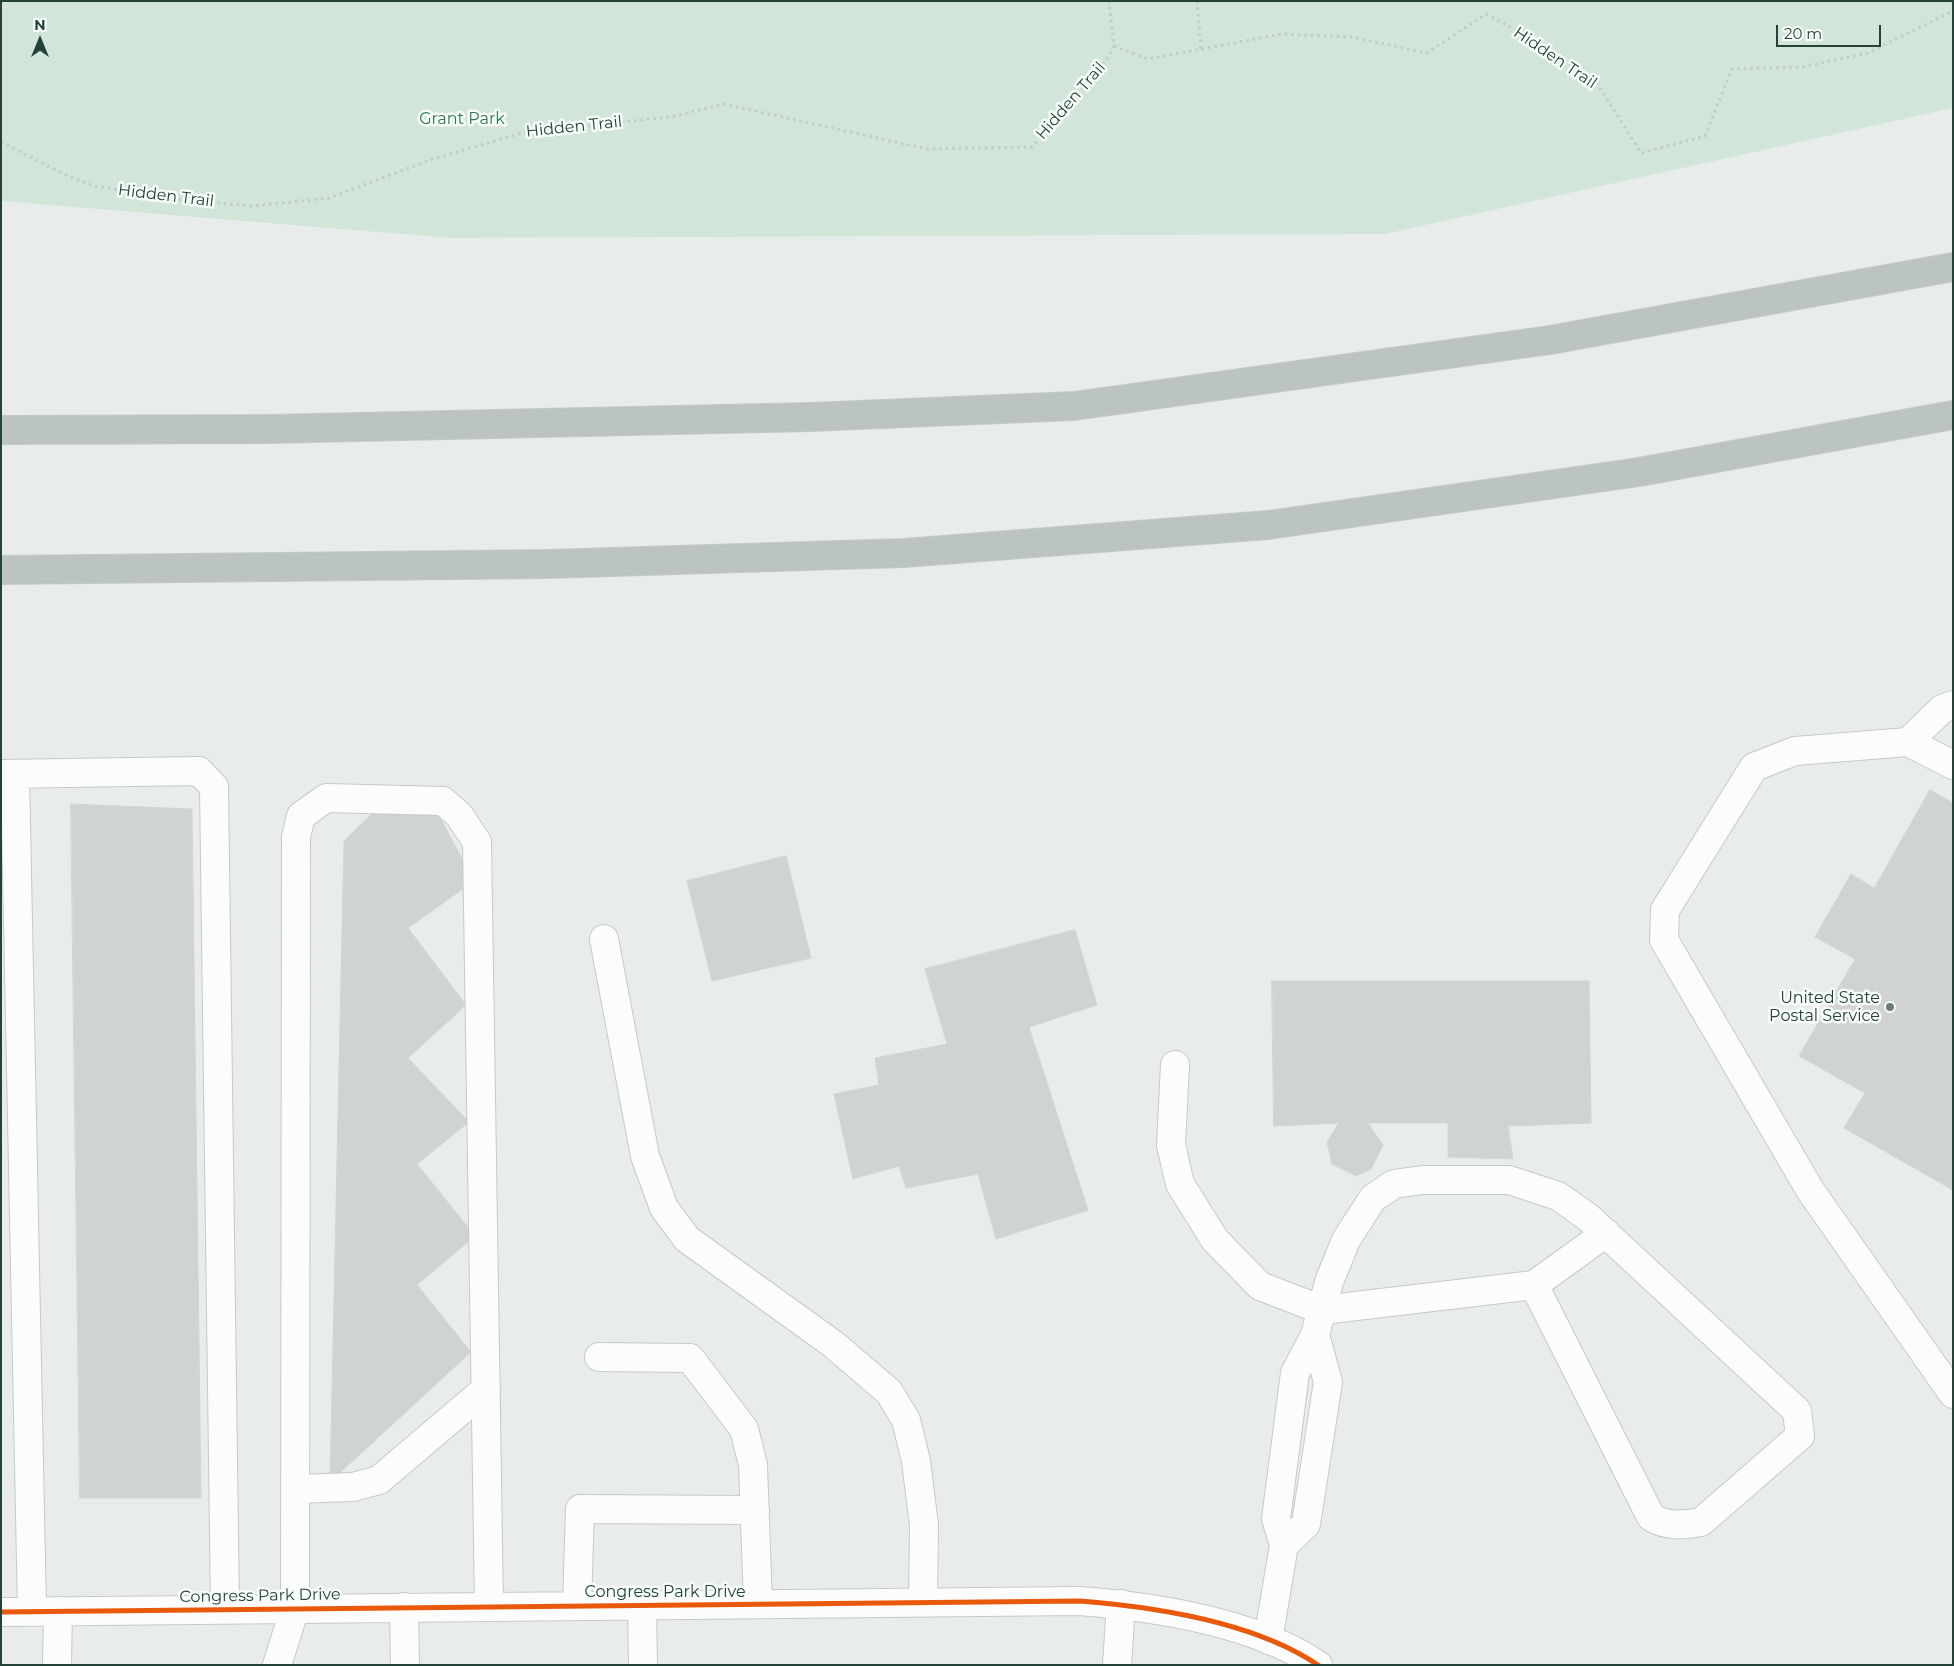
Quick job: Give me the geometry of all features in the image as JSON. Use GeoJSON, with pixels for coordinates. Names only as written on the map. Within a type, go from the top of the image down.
{"type":"FeatureCollection","features":[{"type":"Feature","properties":{"kind":"highway"},"geometry":{"type":"LineString","coordinates":[[1,430],[279,429],[801,418],[1074,406],[1550,340],[1953,267]]}},
{"type":"Feature","properties":{"kind":"highway"},"geometry":{"type":"LineString","coordinates":[[1,570],[548,564],[894,553],[1268,525],[1639,472],[1953,415]]}},
{"type":"Feature","properties":{"kind":"street"},"geometry":{"type":"LineString","coordinates":[[1908,742],[1942,708],[1953,706]]}},
{"type":"Feature","properties":{"kind":"street"},"geometry":{"type":"LineString","coordinates":[[1953,766],[1908,742],[1795,750],[1754,767],[1665,910],[1664,940],[1810,1190],[1953,1394]]}},
{"type":"Feature","properties":{"kind":"street"},"geometry":{"type":"LineString","coordinates":[[57,1665],[45,1611],[8,774],[199,771],[214,787],[225,1609]]}},
{"type":"Feature","properties":{"kind":"street"},"geometry":{"type":"LineString","coordinates":[[277,1665],[295,1608],[296,837],[301,816],[326,798],[443,801],[459,815],[477,842],[489,1607]]}},
{"type":"Feature","properties":{"kind":"street"},"geometry":{"type":"LineString","coordinates":[[604,940],[645,1156],[664,1208],[687,1239],[833,1344],[889,1392],[906,1420],[916,1461],[924,1525],[924,1603]]}},
{"type":"Feature","properties":{"kind":"street"},"geometry":{"type":"LineString","coordinates":[[1175,1065],[1171,1145],[1180,1184],[1215,1240],[1260,1286],[1318,1323],[1534,1285],[1606,1234]]}},
{"type":"Feature","properties":{"kind":"street"},"geometry":{"type":"LineString","coordinates":[[1268,1640],[1284,1545],[1306,1524],[1328,1382],[1318,1323],[1346,1240],[1373,1198],[1394,1184],[1422,1180],[1509,1180],[1558,1196],[1589,1218],[1798,1411],[1800,1436],[1701,1522],[1680,1525],[1660,1522],[1651,1517],[1534,1285]]}},
{"type":"Feature","properties":{"kind":"street"},"geometry":{"type":"LineString","coordinates":[[599,1356],[690,1358],[744,1429],[753,1465],[758,1604]]}},
{"type":"Feature","properties":{"kind":"street"},"geometry":{"type":"LineString","coordinates":[[295,1490],[352,1487],[379,1480],[486,1389]]}},
{"type":"Feature","properties":{"kind":"street"},"geometry":{"type":"LineString","coordinates":[[577,1606],[580,1509],[755,1510]]}},
{"type":"Feature","properties":{"kind":"street","name":"Congress Park Drive"},"geometry":{"type":"LineString","coordinates":[[1,1612],[1080,1601],[1122,1604],[1206,1620],[1268,1640],[1318,1665]]}},
{"type":"Feature","properties":{"kind":"street"},"geometry":{"type":"LineString","coordinates":[[1116,1665],[1122,1604]]}},
{"type":"Feature","properties":{"kind":"street"},"geometry":{"type":"LineString","coordinates":[[642,1605],[643,1665]]}},
{"type":"Feature","properties":{"kind":"street"},"geometry":{"type":"LineString","coordinates":[[404,1607],[405,1665]]}},
{"type":"Feature","properties":{"kind":"path"},"geometry":{"type":"LineString","coordinates":[[1197,1],[1201,49]]}},
{"type":"Feature","properties":{"kind":"green space","name":"Grant Park"},"geometry":{"type":"Polygon","coordinates":[[[1,1],[1953,1],[1953,108],[1385,234],[451,238],[1,201],[1,1]]]}},
{"type":"Feature","properties":{"kind":"building","name":"United State Postal Service"},"geometry":{"type":"Polygon","coordinates":[[[1930,790],[1953,803],[1953,1190],[1844,1128],[1865,1093],[1799,1056],[1855,959],[1815,937],[1851,874],[1874,888],[1930,790]]]}},
{"type":"Feature","properties":{"kind":"building"},"geometry":{"type":"Polygon","coordinates":[[[71,804],[192,809],[201,1498],[80,1498],[71,804]]]}},
{"type":"Feature","properties":{"kind":"building"},"geometry":{"type":"Polygon","coordinates":[[[374,812],[437,812],[474,881],[408,928],[466,1005],[408,1058],[469,1122],[417,1164],[475,1236],[417,1285],[471,1352],[330,1482],[344,841],[374,812]]]}},
{"type":"Feature","properties":{"kind":"building"},"geometry":{"type":"Polygon","coordinates":[[[786,856],[811,958],[712,981],[687,881],[786,856]]]}},
{"type":"Feature","properties":{"kind":"building"},"geometry":{"type":"Polygon","coordinates":[[[1075,930],[1097,1005],[1029,1027],[1088,1210],[996,1239],[978,1174],[906,1188],[899,1166],[853,1179],[834,1094],[879,1085],[875,1058],[947,1044],[925,969],[1075,930]]]}},
{"type":"Feature","properties":{"kind":"building"},"geometry":{"type":"Polygon","coordinates":[[[1272,981],[1589,981],[1591,1123],[1508,1126],[1513,1159],[1448,1157],[1448,1123],[1368,1123],[1383,1145],[1371,1169],[1356,1176],[1332,1164],[1327,1142],[1339,1123],[1274,1126],[1272,981]]]}},
{"type":"Feature","properties":{"kind":"cycle path"},"geometry":{"type":"LineString","coordinates":[[1,1612],[1080,1601],[1140,1607],[1235,1627],[1293,1650],[1318,1665]]}},
{"type":"Feature","properties":{"kind":"place","name":"United State Postal Service"},"geometry":{"type":"Point","coordinates":[1890,1007]}}]}
